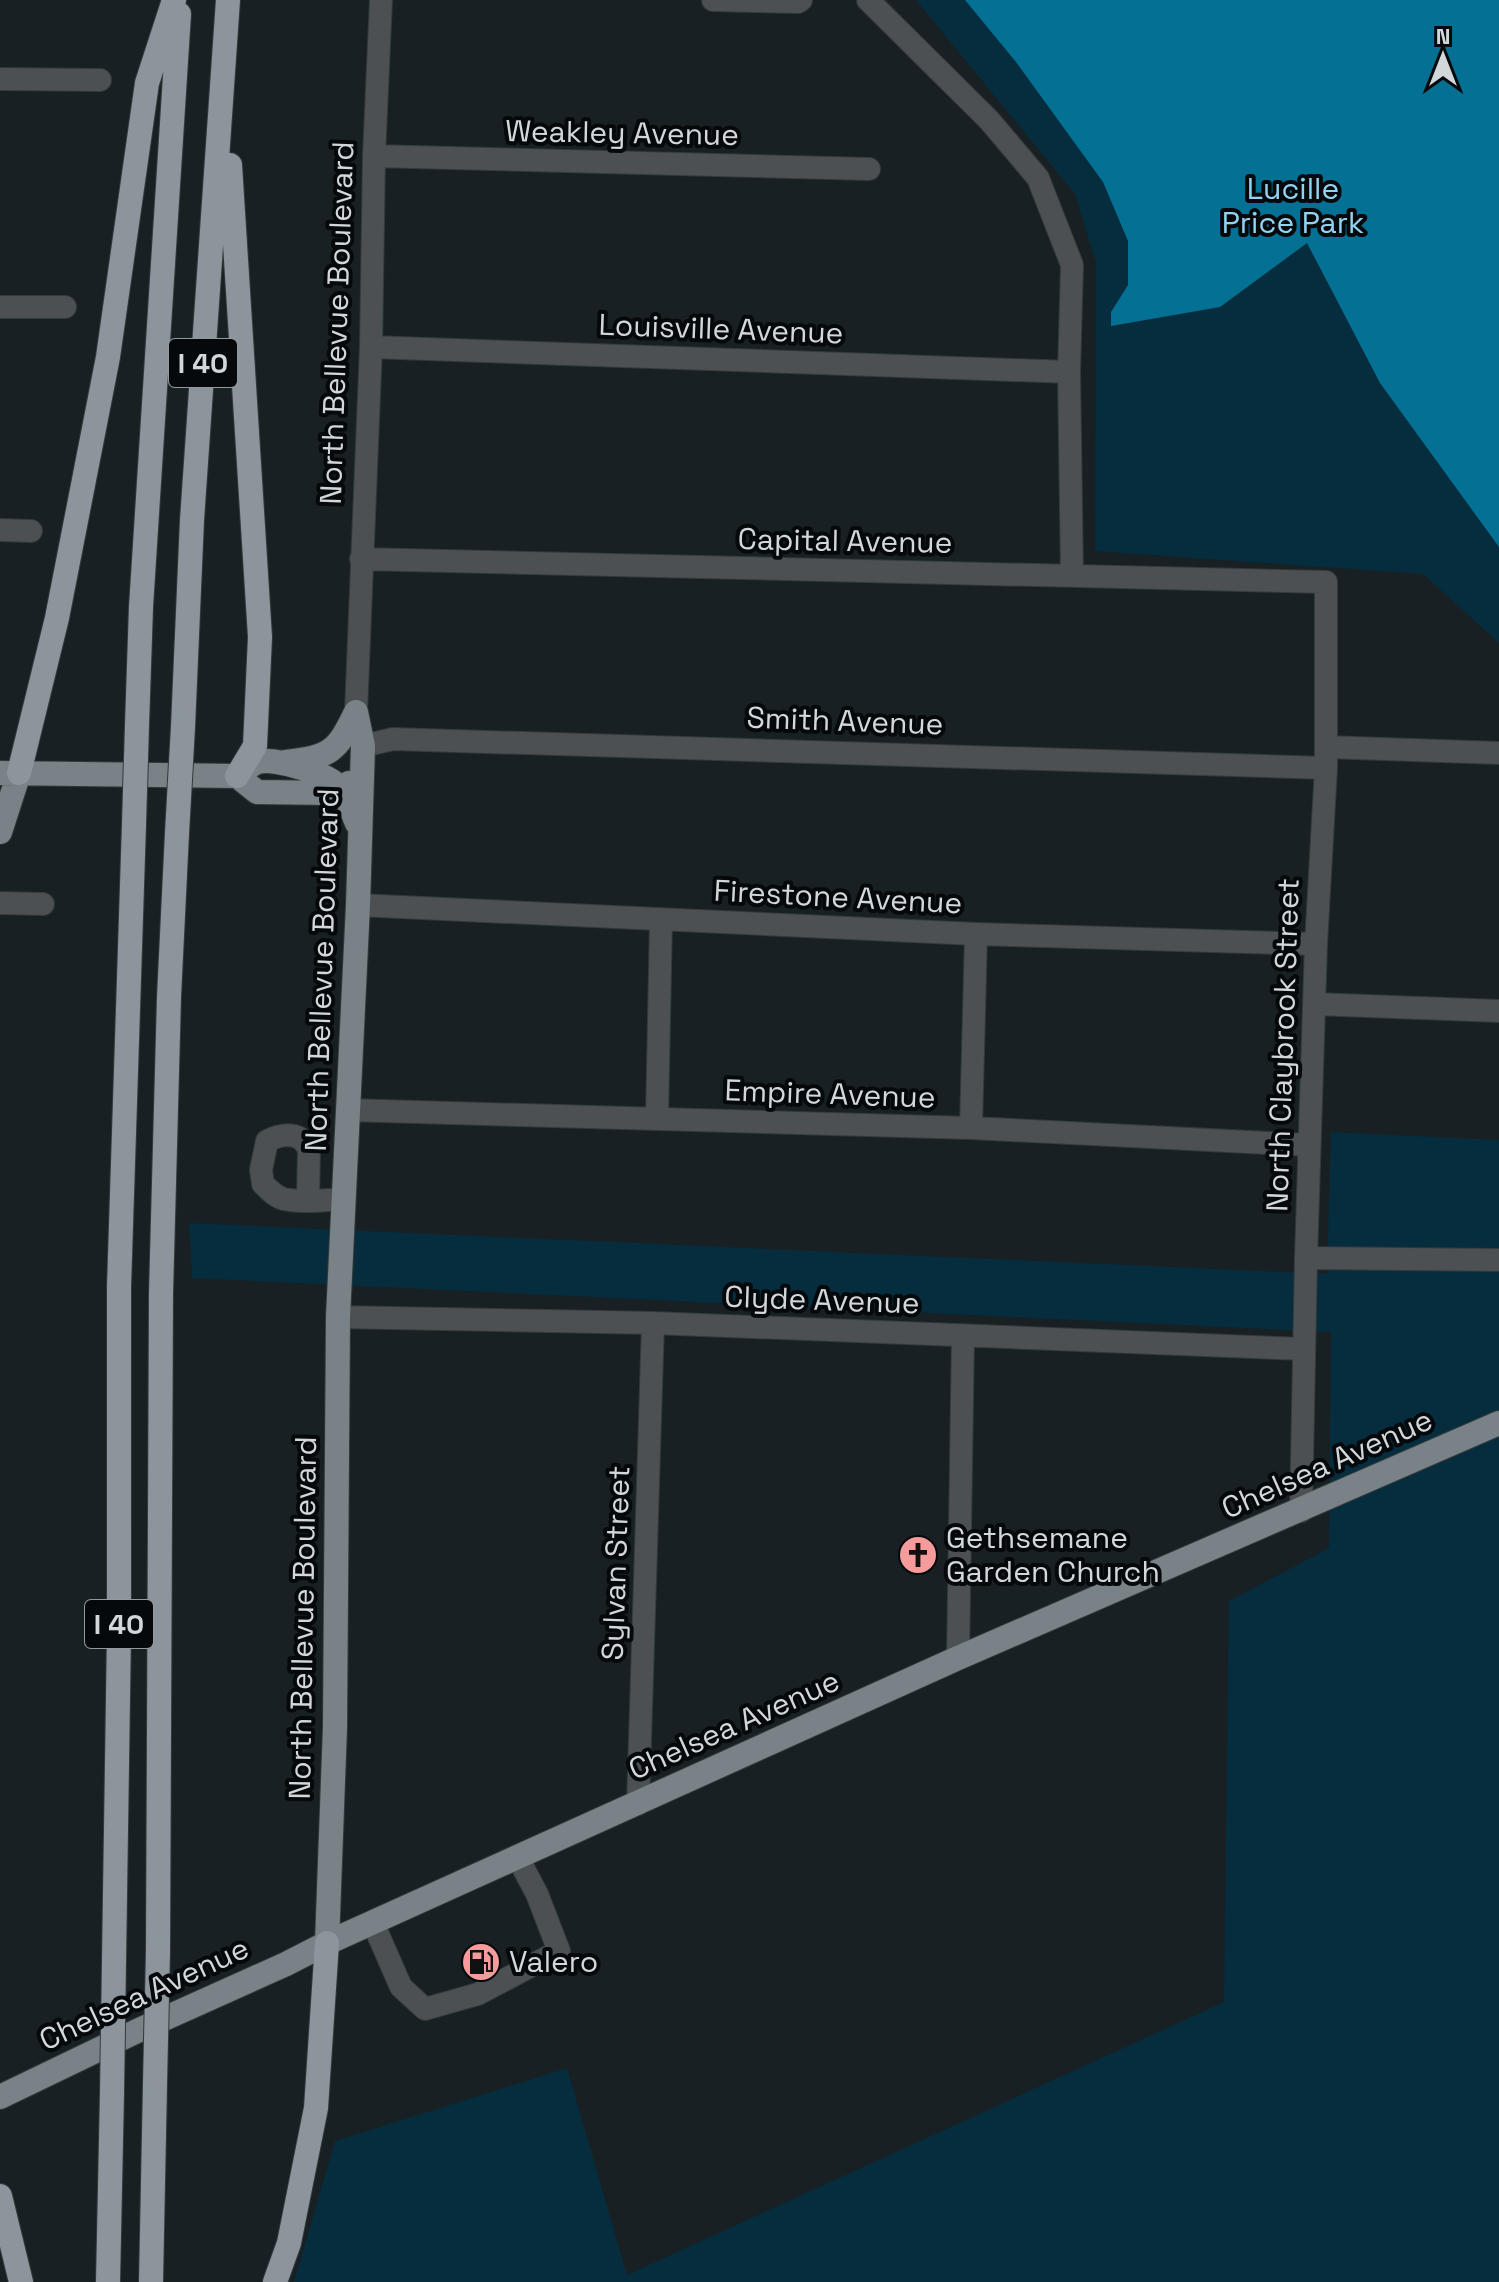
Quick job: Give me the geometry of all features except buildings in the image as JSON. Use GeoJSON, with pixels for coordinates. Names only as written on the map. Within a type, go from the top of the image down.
{"type":"FeatureCollection","features":[{"type":"Feature","properties":{"kind":"highway","name":"I 40"},"geometry":{"type":"LineString","coordinates":[[108,2282],[119,1632],[119,1287],[141,607],[177,0]]}},
{"type":"Feature","properties":{"kind":"highway"},"geometry":{"type":"LineString","coordinates":[[10,773],[57,618],[108,357],[147,83],[177,0]]}},
{"type":"Feature","properties":{"kind":"highway","name":"I 40"},"geometry":{"type":"LineString","coordinates":[[151,2282],[158,1951],[161,1294],[169,997],[192,520],[228,0]]}},
{"type":"Feature","properties":{"kind":"highway"},"geometry":{"type":"LineString","coordinates":[[224,63],[260,637],[255,746],[237,776]]}},
{"type":"Feature","properties":{"kind":"highway"},"geometry":{"type":"LineString","coordinates":[[275,2282],[289,2243],[316,2108],[327,1943]]}},
{"type":"Feature","properties":{"kind":"highway"},"geometry":{"type":"LineString","coordinates":[[0,2196],[21,2282]]}},
{"type":"Feature","properties":{"kind":"main road"},"geometry":{"type":"LineString","coordinates":[[0,832],[10,773],[237,776],[259,762],[280,763],[327,754],[344,737],[356,712]]}},
{"type":"Feature","properties":{"kind":"main road","name":"North Bellevue Boulevard"},"geometry":{"type":"LineString","coordinates":[[327,1943],[335,1727],[338,1317],[363,755],[356,712]]}},
{"type":"Feature","properties":{"kind":"main road"},"geometry":{"type":"LineString","coordinates":[[237,776],[257,792],[332,793],[342,790],[352,781],[363,755]]}},
{"type":"Feature","properties":{"kind":"main road"},"geometry":{"type":"LineString","coordinates":[[280,763],[324,776],[342,790],[360,830]]}},
{"type":"Feature","properties":{"kind":"main road","name":"Chelsea Avenue"},"geometry":{"type":"LineString","coordinates":[[0,2097],[327,1943],[958,1658],[1499,1423]]}},
{"type":"Feature","properties":{"kind":"street","name":"North Bellevue Boulevard"},"geometry":{"type":"LineString","coordinates":[[356,712],[381,0]]}},
{"type":"Feature","properties":{"kind":"street"},"geometry":{"type":"LineString","coordinates":[[713,0],[801,0]]}},
{"type":"Feature","properties":{"kind":"street"},"geometry":{"type":"LineString","coordinates":[[868,0],[989,120],[1038,178],[1072,265],[1069,372],[1072,576]]}},
{"type":"Feature","properties":{"kind":"street"},"geometry":{"type":"LineString","coordinates":[[0,79],[100,80]]}},
{"type":"Feature","properties":{"kind":"street","name":"Weakley Avenue"},"geometry":{"type":"LineString","coordinates":[[374,156],[869,169]]}},
{"type":"Feature","properties":{"kind":"street"},"geometry":{"type":"LineString","coordinates":[[0,307],[65,307]]}},
{"type":"Feature","properties":{"kind":"street","name":"Louisville Avenue"},"geometry":{"type":"LineString","coordinates":[[371,347],[1069,372]]}},
{"type":"Feature","properties":{"kind":"street"},"geometry":{"type":"LineString","coordinates":[[0,530],[31,531]]}},
{"type":"Feature","properties":{"kind":"street","name":"Capital Avenue"},"geometry":{"type":"LineString","coordinates":[[361,559],[1326,582]]}},
{"type":"Feature","properties":{"kind":"street","name":"North Claybrook Street"},"geometry":{"type":"LineString","coordinates":[[1301,1511],[1309,1145],[1326,757],[1326,582]]}},
{"type":"Feature","properties":{"kind":"street","name":"Smith Avenue"},"geometry":{"type":"LineString","coordinates":[[363,755],[393,739],[1326,757],[1499,753]]}},
{"type":"Feature","properties":{"kind":"street"},"geometry":{"type":"LineString","coordinates":[[0,903],[43,904]]}},
{"type":"Feature","properties":{"kind":"street","name":"Firestone Avenue"},"geometry":{"type":"LineString","coordinates":[[358,905],[976,934],[1316,944]]}},
{"type":"Feature","properties":{"kind":"street"},"geometry":{"type":"LineString","coordinates":[[657,1118],[661,919]]}},
{"type":"Feature","properties":{"kind":"street"},"geometry":{"type":"LineString","coordinates":[[971,1128],[976,934]]}},
{"type":"Feature","properties":{"kind":"street"},"geometry":{"type":"LineString","coordinates":[[1315,1004],[1499,1011]]}},
{"type":"Feature","properties":{"kind":"street","name":"Empire Avenue"},"geometry":{"type":"LineString","coordinates":[[348,1110],[971,1128],[1309,1145]]}},
{"type":"Feature","properties":{"kind":"street"},"geometry":{"type":"LineString","coordinates":[[308,1200],[344,1199]]}},
{"type":"Feature","properties":{"kind":"street"},"geometry":{"type":"LineString","coordinates":[[1306,1258],[1499,1260]]}},
{"type":"Feature","properties":{"kind":"street","name":"Clyde Avenue"},"geometry":{"type":"LineString","coordinates":[[338,1317],[653,1323],[1304,1349]]}},
{"type":"Feature","properties":{"kind":"street","name":"Sylvan Street"},"geometry":{"type":"LineString","coordinates":[[638,1804],[653,1323]]}},
{"type":"Feature","properties":{"kind":"street"},"geometry":{"type":"LineString","coordinates":[[958,1658],[963,1336]]}},
{"type":"Feature","properties":{"kind":"street"},"geometry":{"type":"LineString","coordinates":[[373,1923],[401,1987],[425,2009],[478,1994],[559,1951],[537,1894],[518,1858]]}},
{"type":"Feature","properties":{"kind":"green space","name":"Lucille Price Park"},"geometry":{"type":"Polygon","coordinates":[[[916,0],[1499,0],[1499,643],[1423,574],[1095,551],[1096,263],[1075,194],[916,0]]]}},
{"type":"Feature","properties":{"kind":"green space"},"geometry":{"type":"Polygon","coordinates":[[[1331,1132],[1499,1140],[1499,2282],[294,2282],[335,2141],[567,2068],[627,2275],[1224,2002],[1229,1601],[1329,1548],[1331,1332],[192,1278],[189,1223],[1327,1274],[1331,1132]]]}},
{"type":"Feature","properties":{"kind":"water"},"geometry":{"type":"Polygon","coordinates":[[[965,0],[1499,0],[1499,547],[1380,383],[1307,243],[1220,307],[1111,326],[1111,312],[1128,285],[1128,241],[1103,182],[1016,62],[965,0]]]}},
{"type":"Feature","properties":{"kind":"place","name":"Gethsemane Garden Church"},"geometry":{"type":"Point","coordinates":[918,1555]}},
{"type":"Feature","properties":{"kind":"place","name":"Valero"},"geometry":{"type":"Point","coordinates":[481,1962]}}]}
